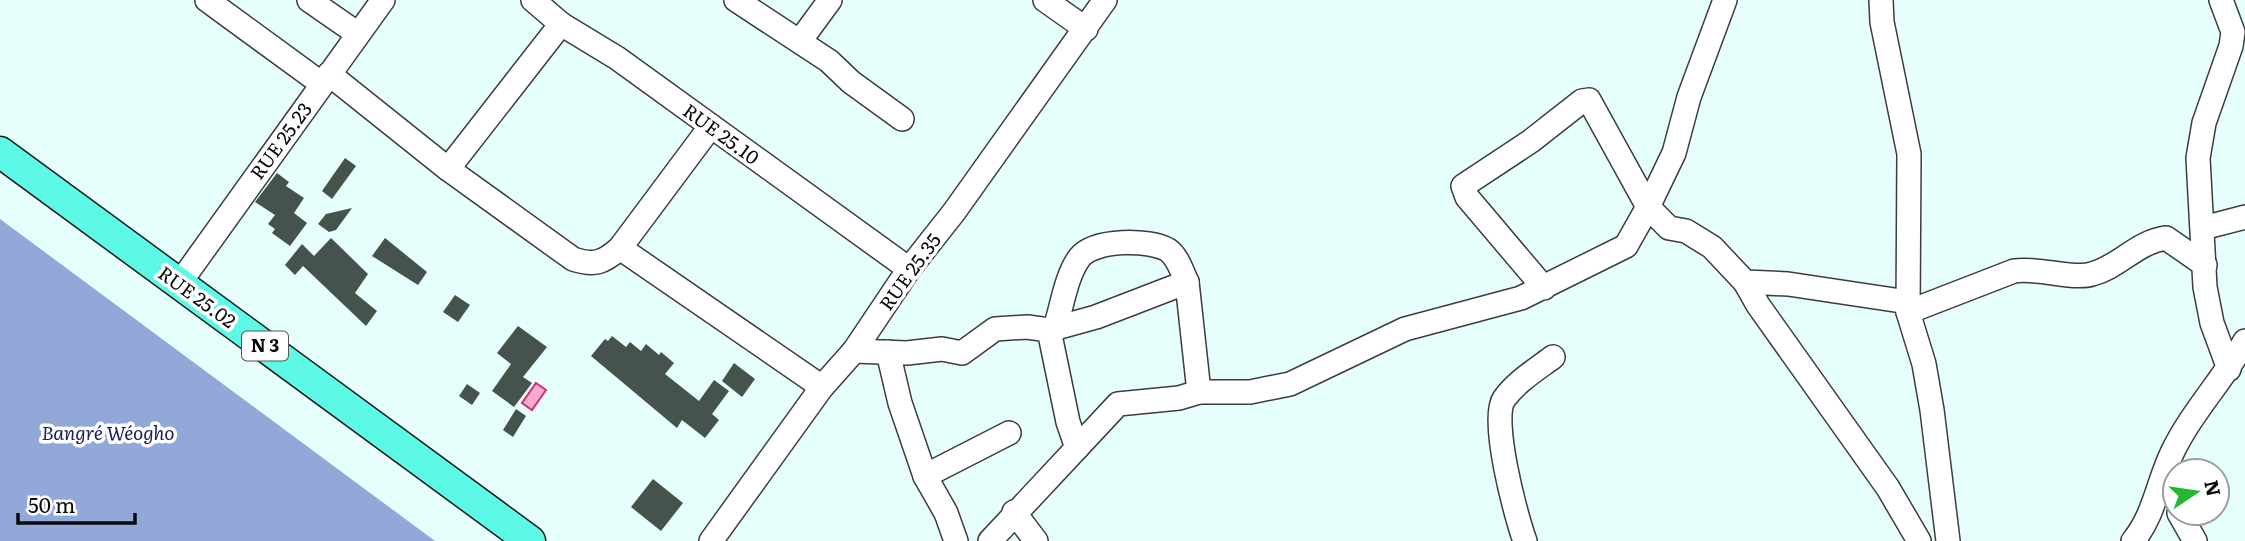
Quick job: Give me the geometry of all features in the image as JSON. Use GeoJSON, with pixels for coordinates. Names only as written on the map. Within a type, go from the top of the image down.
{"type":"FeatureCollection","features":[{"type":"Feature","properties":{"kind":"main road","name":"RUE 25.02"},"geometry":{"type":"LineString","coordinates":[[0,152],[530,541]]}},
{"type":"Feature","properties":{"kind":"street"},"geometry":{"type":"LineString","coordinates":[[207,0],[326,79],[573,259],[588,264],[603,262],[620,248],[711,126]]}},
{"type":"Feature","properties":{"kind":"street"},"geometry":{"type":"LineString","coordinates":[[309,0],[358,34]]}},
{"type":"Feature","properties":{"kind":"street","name":"RUE 25.23"},"geometry":{"type":"LineString","coordinates":[[179,284],[383,0]]}},
{"type":"Feature","properties":{"kind":"street"},"geometry":{"type":"LineString","coordinates":[[736,0],[800,41],[902,119]]}},
{"type":"Feature","properties":{"kind":"street"},"geometry":{"type":"LineString","coordinates":[[800,41],[830,0]]}},
{"type":"Feature","properties":{"kind":"street"},"geometry":{"type":"LineString","coordinates":[[1045,0],[1086,29]]}},
{"type":"Feature","properties":{"kind":"street","name":"RUE 25.35"},"geometry":{"type":"LineString","coordinates":[[711,541],[822,387],[854,351],[909,270],[1105,0]]}},
{"type":"Feature","properties":{"kind":"street"},"geometry":{"type":"LineString","coordinates":[[990,541],[1014,512],[1118,404],[1179,398],[1199,391],[1250,392],[1290,384],[1405,329],[1494,307],[1544,288],[1626,246],[1674,153],[1689,97],[1725,0]]}},
{"type":"Feature","properties":{"kind":"street"},"geometry":{"type":"LineString","coordinates":[[1881,0],[1882,22],[1909,154],[1908,307],[1924,364],[1932,410],[1948,541]]}},
{"type":"Feature","properties":{"kind":"street"},"geometry":{"type":"LineString","coordinates":[[2221,0],[2233,32],[2204,123],[2198,158],[2204,287],[2212,323],[2229,369]]}},
{"type":"Feature","properties":{"kind":"street","name":"RUE 25.10"},"geometry":{"type":"LineString","coordinates":[[537,1],[561,24],[617,58],[909,270]]}},
{"type":"Feature","properties":{"kind":"street"},"geometry":{"type":"LineString","coordinates":[[448,169],[561,24]]}},
{"type":"Feature","properties":{"kind":"street"},"geometry":{"type":"LineString","coordinates":[[1544,288],[1467,197],[1464,184],[1531,141],[1582,101],[1589,100],[1648,206],[1670,228],[1686,231],[1712,247],[1745,282],[1758,305],[1888,488],[1919,541]]}},
{"type":"Feature","properties":{"kind":"street"},"geometry":{"type":"LineString","coordinates":[[2203,228],[2245,217]]}},
{"type":"Feature","properties":{"kind":"street"},"geometry":{"type":"LineString","coordinates":[[1745,282],[1788,284],[1908,307],[2014,271],[2028,269],[2090,275],[2151,240],[2166,239],[2205,265]]}},
{"type":"Feature","properties":{"kind":"street"},"geometry":{"type":"LineString","coordinates":[[1077,448],[1068,422],[1052,329],[1080,257],[1093,247],[1115,243],[1154,246],[1169,251],[1177,259],[1187,282],[1199,391]]}},
{"type":"Feature","properties":{"kind":"street"},"geometry":{"type":"LineString","coordinates":[[620,248],[822,387]]}},
{"type":"Feature","properties":{"kind":"street"},"geometry":{"type":"LineString","coordinates":[[854,351],[942,349],[961,353],[995,329],[1052,329],[1187,282]]}},
{"type":"Feature","properties":{"kind":"street"},"geometry":{"type":"LineString","coordinates":[[2133,541],[2160,489],[2171,454],[2202,402],[2229,369],[2245,341]]}},
{"type":"Feature","properties":{"kind":"street"},"geometry":{"type":"LineString","coordinates":[[888,352],[900,403],[925,476],[946,513],[956,541]]}},
{"type":"Feature","properties":{"kind":"street"},"geometry":{"type":"LineString","coordinates":[[1525,541],[1517,520],[1498,420],[1502,401],[1553,357]]}},
{"type":"Feature","properties":{"kind":"street"},"geometry":{"type":"LineString","coordinates":[[925,476],[1009,433]]}},
{"type":"Feature","properties":{"kind":"street"},"geometry":{"type":"LineString","coordinates":[[1014,512],[1037,541]]}},
{"type":"Feature","properties":{"kind":"green space","name":"Bangré Wéogho"},"geometry":{"type":"Polygon","coordinates":[[[0,219],[435,541],[0,541],[0,219]]]}},
{"type":"Feature","properties":{"kind":"shaded area"},"geometry":{"type":"Polygon","coordinates":[[[536,383],[546,390],[532,410],[522,403],[536,383]]]}},
{"type":"Feature","properties":{"kind":"building"},"geometry":{"type":"Polygon","coordinates":[[[345,158],[356,166],[332,199],[322,191],[345,158]]]}},
{"type":"Feature","properties":{"kind":"building"},"geometry":{"type":"Polygon","coordinates":[[[277,173],[289,182],[286,186],[304,198],[294,213],[307,223],[290,246],[272,233],[275,229],[268,224],[275,215],[255,202],[277,173]]]}},
{"type":"Feature","properties":{"kind":"building"},"geometry":{"type":"Polygon","coordinates":[[[352,208],[336,230],[329,232],[318,224],[326,214],[352,208]]]}},
{"type":"Feature","properties":{"kind":"building"},"geometry":{"type":"Polygon","coordinates":[[[331,238],[368,274],[355,293],[377,311],[366,326],[303,266],[295,275],[285,265],[302,244],[314,256],[331,238]]]}},
{"type":"Feature","properties":{"kind":"building"},"geometry":{"type":"Polygon","coordinates":[[[385,238],[427,272],[418,285],[372,256],[385,238]]]}},
{"type":"Feature","properties":{"kind":"building"},"geometry":{"type":"Polygon","coordinates":[[[455,295],[470,305],[458,322],[443,312],[455,295]]]}},
{"type":"Feature","properties":{"kind":"building"},"geometry":{"type":"Polygon","coordinates":[[[518,326],[547,347],[523,377],[532,383],[514,407],[492,391],[511,364],[497,353],[518,326]]]}},
{"type":"Feature","properties":{"kind":"building"},"geometry":{"type":"Polygon","coordinates":[[[612,336],[626,347],[630,342],[641,351],[646,344],[659,355],[661,352],[674,363],[665,374],[699,401],[714,380],[729,391],[712,414],[719,420],[705,438],[682,420],[677,428],[591,356],[605,339],[608,341],[612,336]]]}},
{"type":"Feature","properties":{"kind":"building"},"geometry":{"type":"Polygon","coordinates":[[[734,363],[755,379],[742,397],[722,381],[734,363]]]}},
{"type":"Feature","properties":{"kind":"building"},"geometry":{"type":"Polygon","coordinates":[[[467,384],[480,393],[472,405],[459,396],[467,384]]]}},
{"type":"Feature","properties":{"kind":"building"},"geometry":{"type":"Polygon","coordinates":[[[516,409],[526,416],[513,437],[503,430],[516,409]]]}},
{"type":"Feature","properties":{"kind":"building"},"geometry":{"type":"Polygon","coordinates":[[[653,479],[683,503],[661,531],[631,507],[653,479]]]}}]}
